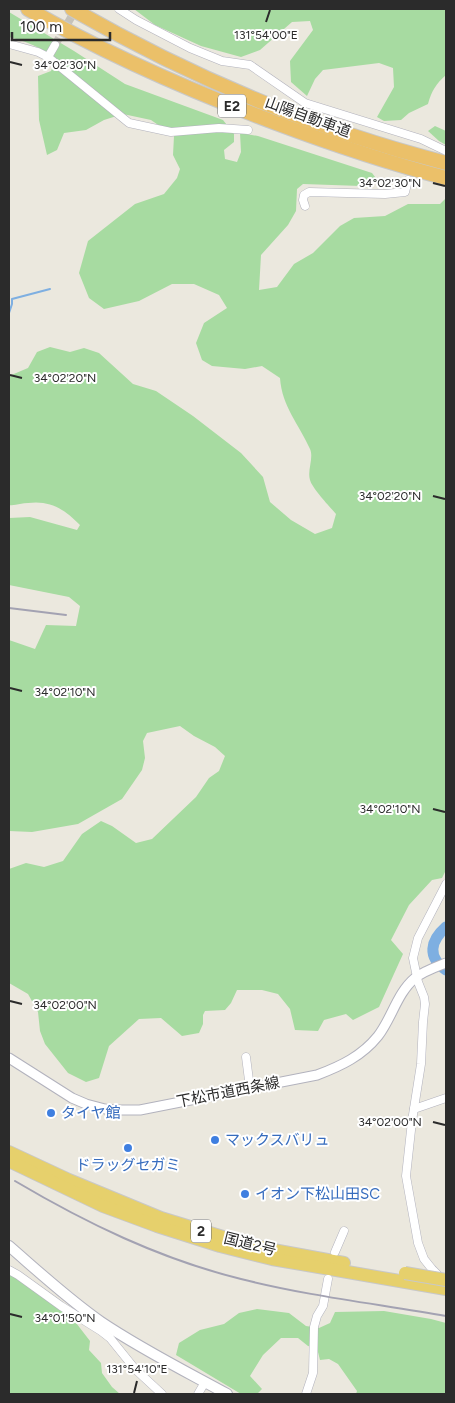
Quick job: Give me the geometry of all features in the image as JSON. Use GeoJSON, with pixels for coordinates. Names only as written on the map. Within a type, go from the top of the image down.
{"type":"FeatureCollection","features":[{"type":"Feature","properties":{"kind":"highway","name":"山陽自動車道"},"geometry":{"type":"LineString","coordinates":[[28,9],[147,70],[201,93],[362,154],[446,178]]}},
{"type":"Feature","properties":{"kind":"highway","name":"山陽自動車道"},"geometry":{"type":"LineString","coordinates":[[72,9],[154,54],[259,101],[369,141],[446,163]]}},
{"type":"Feature","properties":{"kind":"highway","name":"国道2号"},"geometry":{"type":"LineString","coordinates":[[9,1152],[77,1184],[161,1218],[223,1238],[405,1278],[446,1289]]}},
{"type":"Feature","properties":{"kind":"highway","name":"国道2号"},"geometry":{"type":"LineString","coordinates":[[9,1162],[103,1206],[220,1246],[272,1259],[405,1278],[446,1280]]}},
{"type":"Feature","properties":{"kind":"main road"},"geometry":{"type":"LineString","coordinates":[[9,1246],[76,1304],[125,1338],[227,1394]]}},
{"type":"Feature","properties":{"kind":"street"},"geometry":{"type":"LineString","coordinates":[[119,9],[190,48],[222,61],[250,65],[305,103],[421,139],[446,151]]}},
{"type":"Feature","properties":{"kind":"street"},"geometry":{"type":"LineString","coordinates":[[9,44],[38,52],[48,57],[129,123],[171,132],[220,128],[248,130]]}},
{"type":"Feature","properties":{"kind":"street"},"geometry":{"type":"LineString","coordinates":[[48,57],[55,45]]}},
{"type":"Feature","properties":{"kind":"street"},"geometry":{"type":"LineString","coordinates":[[418,150],[421,139]]}},
{"type":"Feature","properties":{"kind":"street"},"geometry":{"type":"LineString","coordinates":[[305,206],[304,195],[309,192],[385,194],[405,192],[408,180]]}},
{"type":"Feature","properties":{"kind":"street"},"geometry":{"type":"LineString","coordinates":[[446,884],[420,932],[413,958],[416,977],[425,1004],[421,1064],[406,1176],[418,1243],[424,1259],[446,1285]]}},
{"type":"Feature","properties":{"kind":"street"},"geometry":{"type":"LineString","coordinates":[[437,902],[446,895]]}},
{"type":"Feature","properties":{"kind":"street"},"geometry":{"type":"LineString","coordinates":[[416,977],[446,963]]}},
{"type":"Feature","properties":{"kind":"street","name":"下松市道西条線"},"geometry":{"type":"LineString","coordinates":[[9,1058],[72,1098],[105,1109],[120,1110],[140,1110],[317,1075],[355,1058],[367,1048],[388,1022],[402,992],[416,977]]}},
{"type":"Feature","properties":{"kind":"street"},"geometry":{"type":"LineString","coordinates":[[246,1057],[250,1088]]}},
{"type":"Feature","properties":{"kind":"street"},"geometry":{"type":"LineString","coordinates":[[414,1109],[446,1098]]}},
{"type":"Feature","properties":{"kind":"street"},"geometry":{"type":"LineString","coordinates":[[336,1252],[344,1231]]}},
{"type":"Feature","properties":{"kind":"street"},"geometry":{"type":"LineString","coordinates":[[9,1270],[110,1338],[135,1370],[162,1394]]}},
{"type":"Feature","properties":{"kind":"street"},"geometry":{"type":"LineString","coordinates":[[306,1394],[313,1373],[314,1327],[317,1316],[323,1306],[328,1279]]}},
{"type":"Feature","properties":{"kind":"street"},"geometry":{"type":"LineString","coordinates":[[198,1394],[205,1382]]}},
{"type":"Feature","properties":{"kind":"green space"},"geometry":{"type":"Polygon","coordinates":[[[134,9],[446,9],[446,75],[435,88],[428,104],[409,113],[401,120],[384,121],[377,117],[394,87],[393,68],[379,63],[323,70],[315,79],[307,96],[291,82],[290,61],[313,30],[310,21],[292,22],[260,50],[241,57],[201,46],[155,25],[134,9]]]}},
{"type":"Feature","properties":{"kind":"green space"},"geometry":{"type":"Polygon","coordinates":[[[9,12],[125,84],[223,120],[234,134],[234,142],[224,150],[225,159],[237,162],[241,152],[240,133],[258,136],[372,173],[379,182],[361,186],[303,184],[297,189],[296,211],[288,225],[261,255],[259,290],[277,287],[294,264],[313,253],[340,226],[354,218],[385,216],[408,204],[440,204],[446,198],[446,870],[442,878],[432,880],[409,905],[391,940],[403,954],[379,1007],[353,1020],[346,1014],[324,1020],[318,1031],[295,1030],[290,1009],[278,994],[262,990],[237,990],[231,1003],[225,1010],[205,1011],[199,1033],[182,1036],[161,1018],[139,1019],[109,1046],[99,1078],[86,1082],[68,1073],[45,1044],[40,1031],[38,1012],[28,994],[9,983],[9,869],[26,863],[44,867],[63,861],[82,834],[101,821],[112,826],[136,843],[152,839],[196,797],[209,778],[219,771],[225,756],[215,747],[180,726],[147,733],[143,741],[145,758],[142,770],[122,799],[78,824],[32,832],[9,831],[9,640],[35,649],[46,625],[76,626],[80,606],[69,597],[9,585],[9,518],[30,517],[77,530],[80,525],[57,507],[44,503],[9,505],[9,376],[28,368],[37,352],[50,347],[70,352],[84,348],[99,353],[133,384],[156,391],[193,416],[241,453],[263,477],[270,502],[291,520],[315,534],[332,528],[336,514],[311,483],[309,472],[310,449],[287,407],[280,378],[262,366],[245,369],[212,366],[202,360],[196,343],[204,323],[227,308],[219,295],[194,284],[172,284],[139,301],[104,309],[89,298],[79,273],[88,241],[135,204],[164,194],[177,178],[180,169],[173,155],[174,136],[151,120],[123,114],[104,120],[86,130],[64,133],[57,150],[47,155],[39,120],[38,76],[51,71],[56,58],[33,45],[9,37],[9,12]]]}},
{"type":"Feature","properties":{"kind":"green space"},"geometry":{"type":"Polygon","coordinates":[[[435,126],[446,131],[446,145],[428,131],[435,126]]]}},
{"type":"Feature","properties":{"kind":"green space"},"geometry":{"type":"Polygon","coordinates":[[[9,1274],[73,1319],[90,1341],[89,1350],[101,1363],[102,1373],[112,1387],[120,1394],[9,1394],[9,1274]]]}},
{"type":"Feature","properties":{"kind":"green space"},"geometry":{"type":"Polygon","coordinates":[[[257,1309],[289,1313],[306,1326],[319,1328],[330,1323],[335,1312],[384,1311],[446,1323],[446,1394],[356,1394],[357,1391],[338,1364],[329,1359],[320,1360],[317,1348],[308,1346],[298,1338],[281,1338],[263,1355],[250,1376],[262,1389],[257,1394],[241,1394],[176,1355],[179,1343],[200,1330],[224,1324],[239,1313],[257,1309]]]}},
{"type":"Feature","properties":{"kind":"waterway"},"geometry":{"type":"LineString","coordinates":[[9,313],[12,299],[50,289]]}},
{"type":"Feature","properties":{"kind":"waterway"},"geometry":{"type":"LineString","coordinates":[[446,927],[434,943],[433,949],[436,960],[446,970]]}},
{"type":"Feature","properties":{"kind":"tunnel"},"geometry":{"type":"LineString","coordinates":[[55,45],[76,9]]}},
{"type":"Feature","properties":{"kind":"railway"},"geometry":{"type":"LineString","coordinates":[[9,608],[66,615]]}},
{"type":"Feature","properties":{"kind":"railway"},"geometry":{"type":"LineString","coordinates":[[15,1181],[69,1211],[124,1238],[211,1271],[292,1290],[446,1316]]}},
{"type":"Feature","properties":{"kind":"place","name":"タイヤ館"},"geometry":{"type":"Point","coordinates":[51,1113]}},
{"type":"Feature","properties":{"kind":"place","name":"マックスバリュ"},"geometry":{"type":"Point","coordinates":[215,1140]}},
{"type":"Feature","properties":{"kind":"place","name":"ドラッグセガミ"},"geometry":{"type":"Point","coordinates":[128,1148]}},
{"type":"Feature","properties":{"kind":"place","name":"イオン下松山田SC"},"geometry":{"type":"Point","coordinates":[245,1194]}}]}
